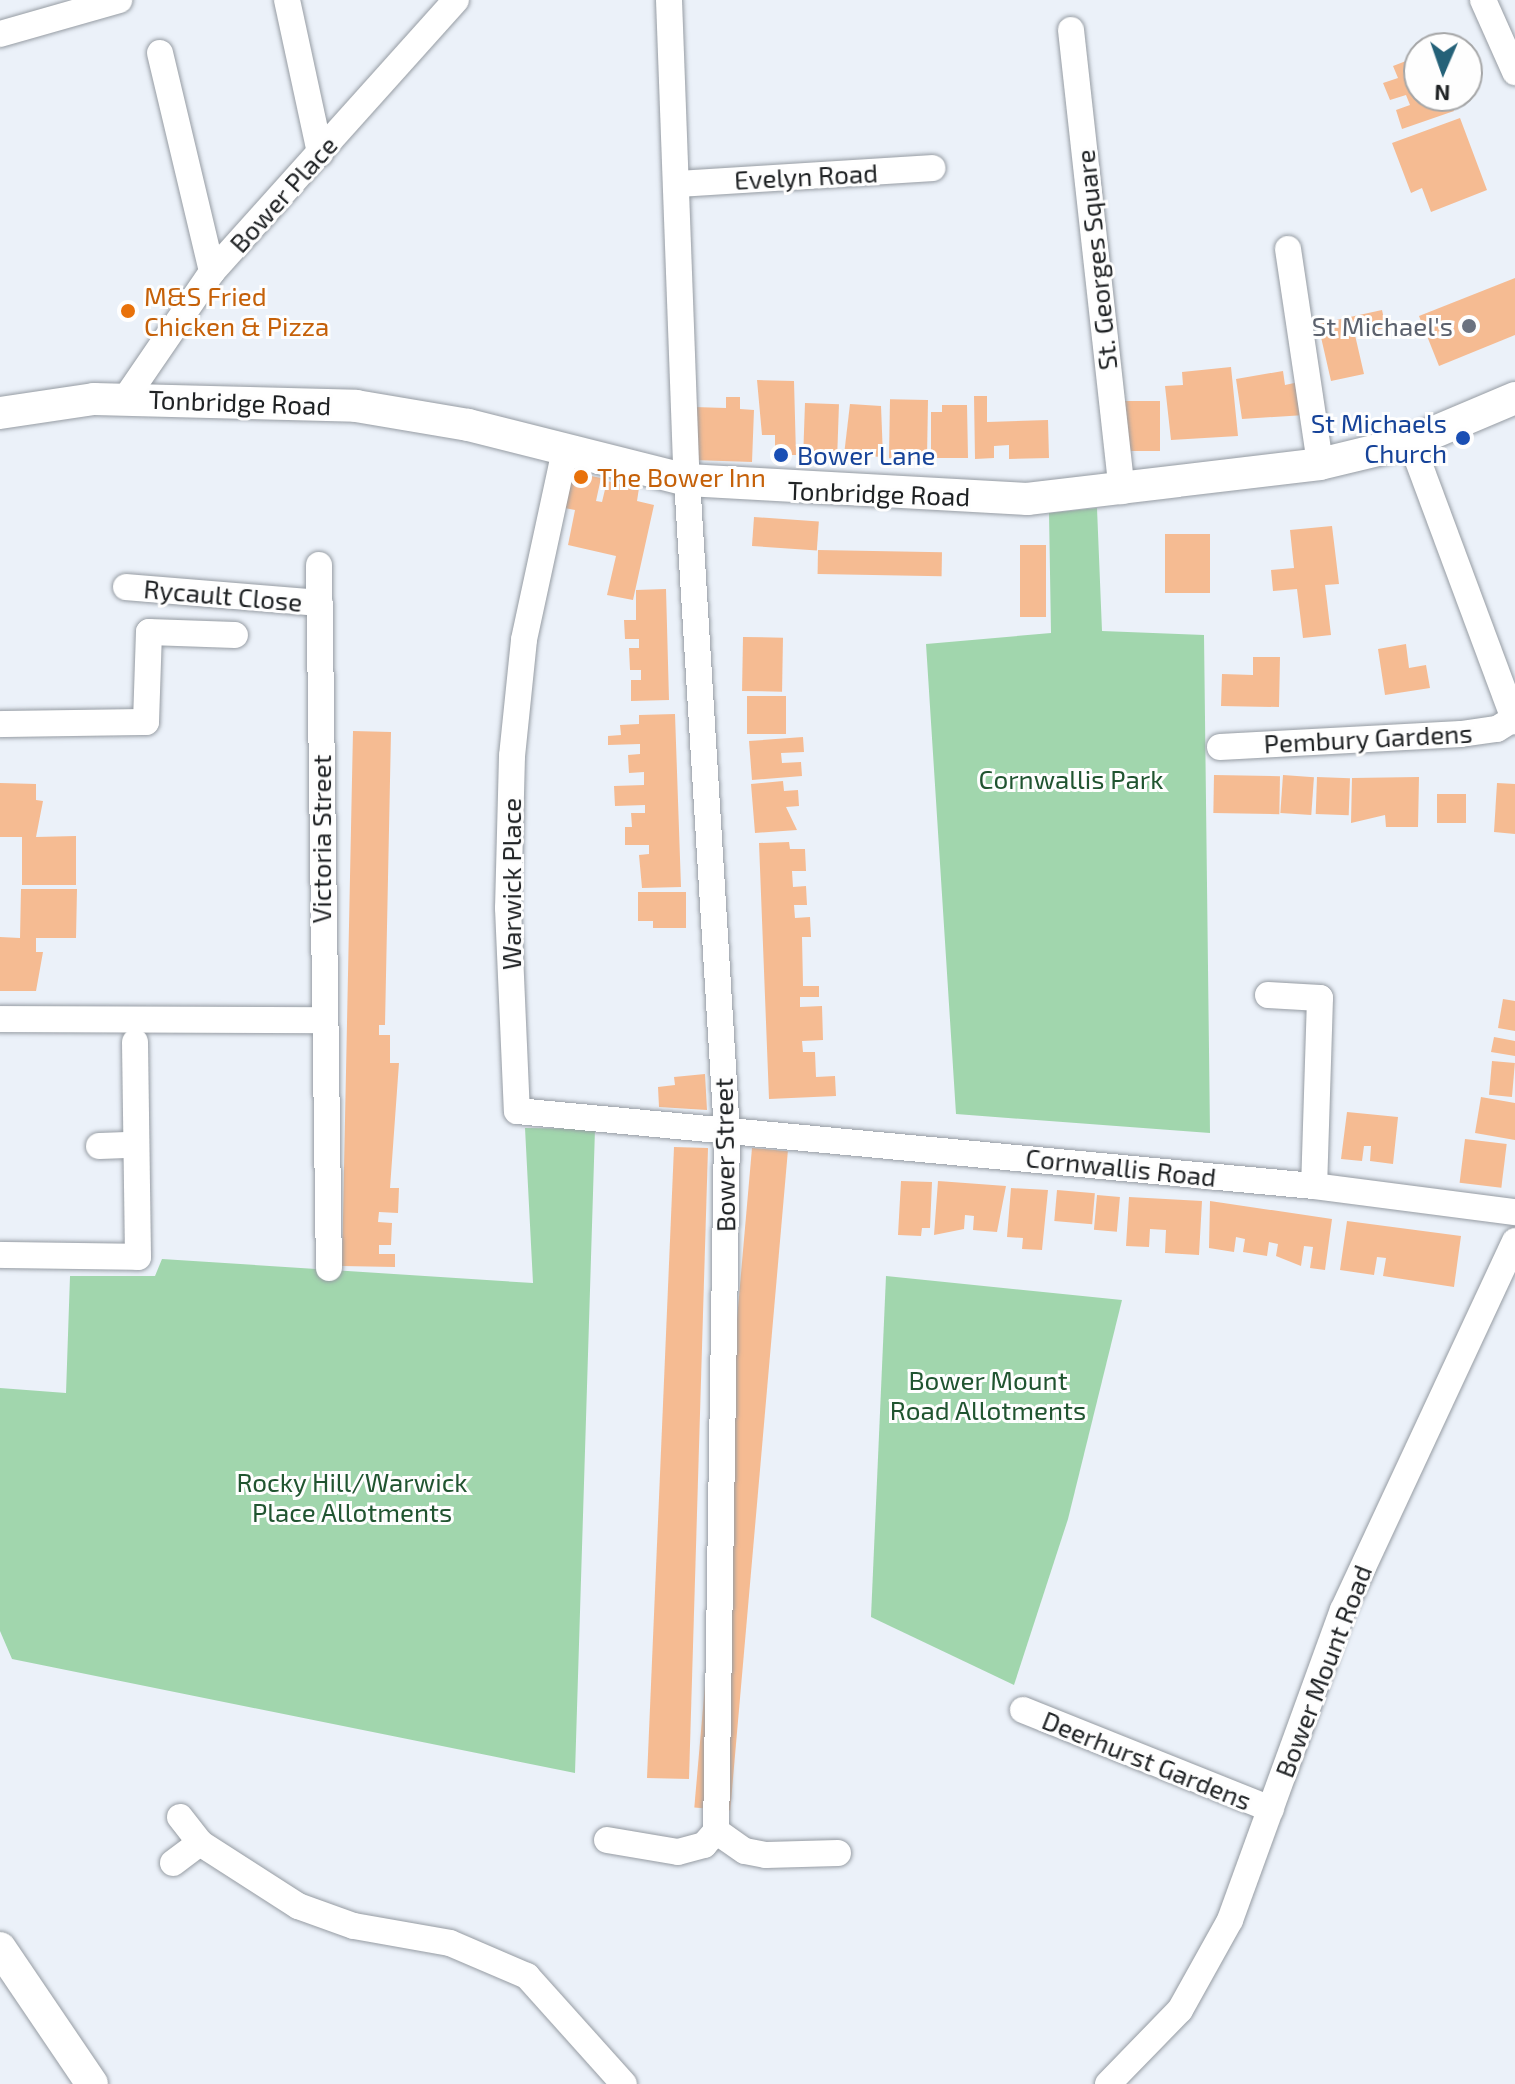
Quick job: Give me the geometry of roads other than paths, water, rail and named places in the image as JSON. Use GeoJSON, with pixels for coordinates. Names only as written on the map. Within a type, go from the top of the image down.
{"type":"FeatureCollection","features":[{"type":"Feature","properties":{"kind":"main road","name":"Tonbridge Road"},"geometry":{"type":"LineString","coordinates":[[0,413],[125,399],[356,406],[565,450],[687,480],[1027,499],[1122,491],[1320,464],[1411,442],[1515,398]]}},
{"type":"Feature","properties":{"kind":"main road"},"geometry":{"type":"LineString","coordinates":[[0,1948],[92,2084]]}},
{"type":"Feature","properties":{"kind":"street"},"geometry":{"type":"LineString","coordinates":[[0,34],[119,0]]}},
{"type":"Feature","properties":{"kind":"street"},"geometry":{"type":"LineString","coordinates":[[287,0],[320,153]]}},
{"type":"Feature","properties":{"kind":"street","name":"Bower Place"},"geometry":{"type":"LineString","coordinates":[[125,399],[212,272],[456,0]]}},
{"type":"Feature","properties":{"kind":"street"},"geometry":{"type":"LineString","coordinates":[[669,0],[679,184],[687,480]]}},
{"type":"Feature","properties":{"kind":"street"},"geometry":{"type":"LineString","coordinates":[[1483,0],[1515,72]]}},
{"type":"Feature","properties":{"kind":"street","name":"St. Georges Square"},"geometry":{"type":"LineString","coordinates":[[1071,30],[1122,491]]}},
{"type":"Feature","properties":{"kind":"street"},"geometry":{"type":"LineString","coordinates":[[160,53],[212,272]]}},
{"type":"Feature","properties":{"kind":"street","name":"Evelyn Road"},"geometry":{"type":"LineString","coordinates":[[679,184],[932,168]]}},
{"type":"Feature","properties":{"kind":"street"},"geometry":{"type":"LineString","coordinates":[[1288,249],[1320,464]]}},
{"type":"Feature","properties":{"kind":"street"},"geometry":{"type":"LineString","coordinates":[[1411,442],[1514,720]]}},
{"type":"Feature","properties":{"kind":"street","name":"Warwick Place"},"geometry":{"type":"LineString","coordinates":[[565,450],[524,640],[512,756],[508,908],[517,1111],[727,1133]]}},
{"type":"Feature","properties":{"kind":"street","name":"Bower Street"},"geometry":{"type":"LineString","coordinates":[[687,480],[727,1133],[716,1831]]}},
{"type":"Feature","properties":{"kind":"street","name":"Rycault Close"},"geometry":{"type":"LineString","coordinates":[[319,565],[319,657]]}},
{"type":"Feature","properties":{"kind":"street","name":"Rycault Close"},"geometry":{"type":"LineString","coordinates":[[126,587],[319,603]]}},
{"type":"Feature","properties":{"kind":"street"},"geometry":{"type":"LineString","coordinates":[[0,724],[146,722],[149,632],[235,635]]}},
{"type":"Feature","properties":{"kind":"street","name":"Victoria Street"},"geometry":{"type":"LineString","coordinates":[[319,657],[322,1020],[329,1268]]}},
{"type":"Feature","properties":{"kind":"street","name":"Pembury Gardens"},"geometry":{"type":"LineString","coordinates":[[1220,747],[1461,734],[1497,729],[1514,720]]}},
{"type":"Feature","properties":{"kind":"street"},"geometry":{"type":"LineString","coordinates":[[1268,995],[1320,998],[1314,1186]]}},
{"type":"Feature","properties":{"kind":"street"},"geometry":{"type":"LineString","coordinates":[[0,1019],[322,1020]]}},
{"type":"Feature","properties":{"kind":"street"},"geometry":{"type":"LineString","coordinates":[[0,1255],[138,1257],[134,1145],[135,1042]]}},
{"type":"Feature","properties":{"kind":"street","name":"Cornwallis Road"},"geometry":{"type":"LineString","coordinates":[[727,1133],[1314,1186],[1515,1212]]}},
{"type":"Feature","properties":{"kind":"street"},"geometry":{"type":"LineString","coordinates":[[99,1146],[134,1145]]}},
{"type":"Feature","properties":{"kind":"street","name":"Bower Mount Road"},"geometry":{"type":"LineString","coordinates":[[1108,2084],[1180,2010],[1230,1920],[1343,1610],[1515,1241]]}},
{"type":"Feature","properties":{"kind":"street","name":"Deerhurst Gardens"},"geometry":{"type":"LineString","coordinates":[[1023,1710],[1271,1809]]}},
{"type":"Feature","properties":{"kind":"street"},"geometry":{"type":"LineString","coordinates":[[180,1817],[200,1843],[298,1906],[354,1926],[450,1943],[527,1976],[624,2084]]}},
{"type":"Feature","properties":{"kind":"street"},"geometry":{"type":"LineString","coordinates":[[607,1840],[678,1852],[704,1845],[716,1831],[745,1851],[766,1855],[838,1853]]}},
{"type":"Feature","properties":{"kind":"street"},"geometry":{"type":"LineString","coordinates":[[173,1863],[200,1843]]}},
{"type":"Feature","properties":{"kind":"place","name":"M&S Fried Chicken & Pizza"},"geometry":{"type":"Point","coordinates":[128,311]}},
{"type":"Feature","properties":{"kind":"place","name":"St Michael's"},"geometry":{"type":"Point","coordinates":[1469,326]}},
{"type":"Feature","properties":{"kind":"place","name":"St Michaels Church"},"geometry":{"type":"Point","coordinates":[1463,438]}},
{"type":"Feature","properties":{"kind":"place","name":"Bower Lane"},"geometry":{"type":"Point","coordinates":[781,455]}},
{"type":"Feature","properties":{"kind":"place","name":"The Bower Inn"},"geometry":{"type":"Point","coordinates":[581,477]}},
{"type":"Feature","properties":{"kind":"park label","name":"Cornwallis Park"},"geometry":{"type":"Point","coordinates":[1071,779]}},
{"type":"Feature","properties":{"kind":"park label","name":"Bower Mount Road Allotments"},"geometry":{"type":"Point","coordinates":[988,1395]}},
{"type":"Feature","properties":{"kind":"park label","name":"Rocky Hill/Warwick Place Allotments"},"geometry":{"type":"Point","coordinates":[352,1497]}}]}
